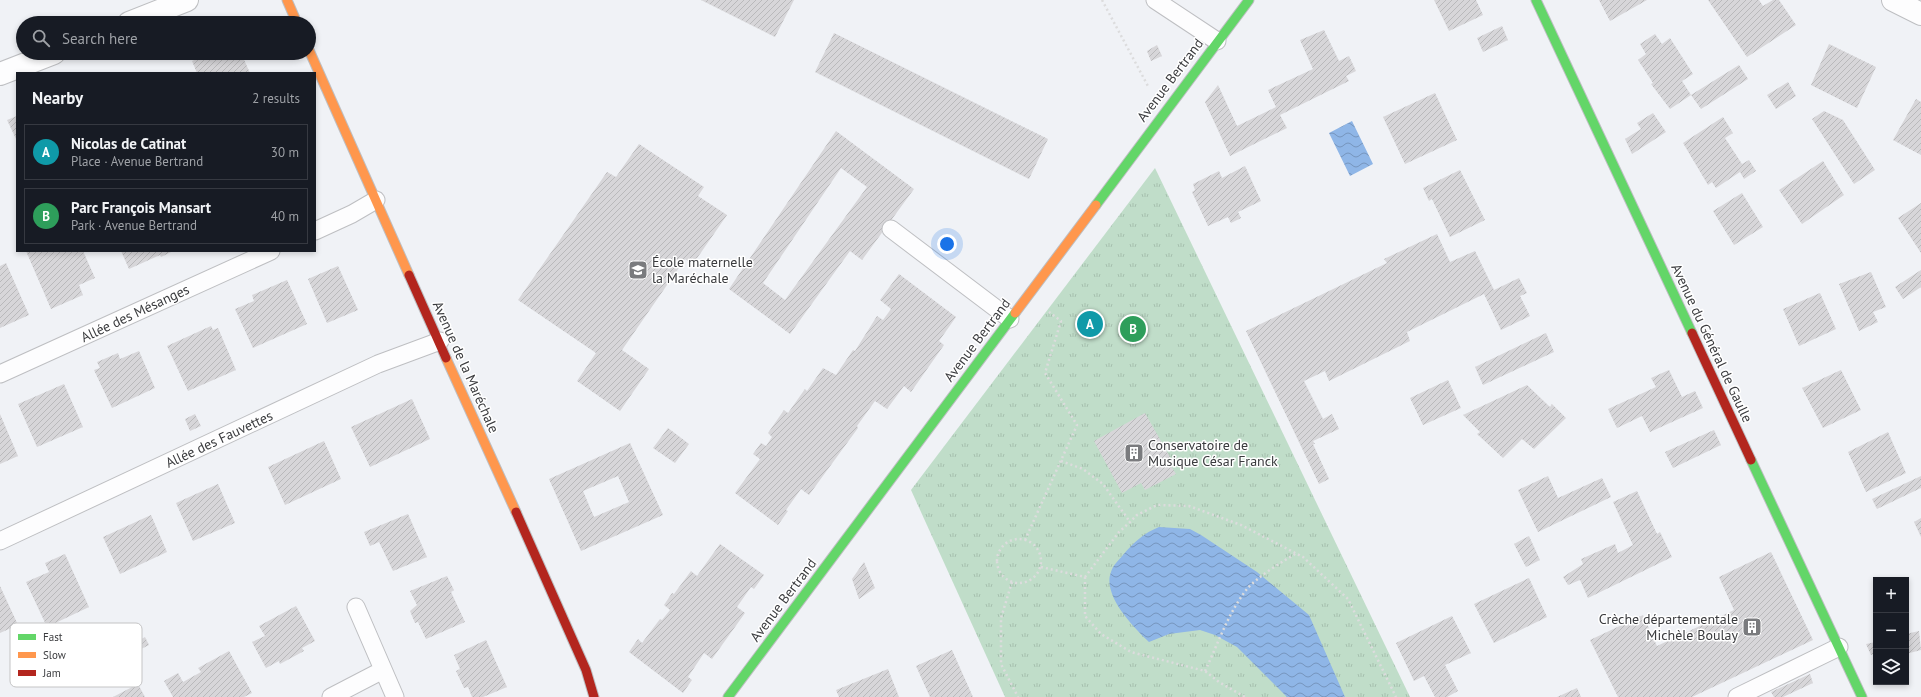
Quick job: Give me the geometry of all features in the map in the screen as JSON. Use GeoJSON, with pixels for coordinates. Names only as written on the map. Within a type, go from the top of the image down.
{"type":"FeatureCollection","features":[{"type":"Feature","properties":{"kind":"street"},"geometry":{"type":"LineString","coordinates":[[147,16],[187,0]]}},
{"type":"Feature","properties":{"kind":"street"},"geometry":{"type":"LineString","coordinates":[[287,0],[294,16]]}},
{"type":"Feature","properties":{"kind":"street","name":"Avenue Bertrand"},"geometry":{"type":"LineString","coordinates":[[728,697],[1163,113],[1249,0]]}},
{"type":"Feature","properties":{"kind":"street","name":"Avenue du Général de Gaulle"},"geometry":{"type":"LineString","coordinates":[[1536,0],[1862,697]]}},
{"type":"Feature","properties":{"kind":"street"},"geometry":{"type":"LineString","coordinates":[[1893,0],[1921,14]]}},
{"type":"Feature","properties":{"kind":"street"},"geometry":{"type":"LineString","coordinates":[[0,74],[36,60]]}},
{"type":"Feature","properties":{"kind":"street","name":"Avenue de la Maréchale"},"geometry":{"type":"LineString","coordinates":[[313,60],[586,670],[594,697]]}},
{"type":"Feature","properties":{"kind":"lane"},"geometry":{"type":"LineString","coordinates":[[1155,0],[1217,41]]}},
{"type":"Feature","properties":{"kind":"lane"},"geometry":{"type":"LineString","coordinates":[[316,231],[352,214],[376,200]]}},
{"type":"Feature","properties":{"kind":"lane"},"geometry":{"type":"LineString","coordinates":[[891,229],[1010,320]]}},
{"type":"Feature","properties":{"kind":"lane","name":"Allée des Mésanges"},"geometry":{"type":"LineString","coordinates":[[0,374],[268,252]]}},
{"type":"Feature","properties":{"kind":"lane","name":"Allée des Fauvettes"},"geometry":{"type":"LineString","coordinates":[[0,541],[378,364],[440,341]]}},
{"type":"Feature","properties":{"kind":"lane"},"geometry":{"type":"LineString","coordinates":[[356,607],[395,697]]}},
{"type":"Feature","properties":{"kind":"lane"},"geometry":{"type":"LineString","coordinates":[[1737,697],[1839,647]]}},
{"type":"Feature","properties":{"kind":"lane"},"geometry":{"type":"LineString","coordinates":[[331,697],[383,670]]}},
{"type":"Feature","properties":{"kind":"path"},"geometry":{"type":"LineString","coordinates":[[1102,0],[1163,113]]}},
{"type":"Feature","properties":{"kind":"path"},"geometry":{"type":"LineString","coordinates":[[1025,540],[1077,425],[1045,373],[1060,321],[1028,296]]}},
{"type":"Feature","properties":{"kind":"path"},"geometry":{"type":"LineString","coordinates":[[1061,461],[1083,469],[1103,484],[1130,522]]}},
{"type":"Feature","properties":{"kind":"path"},"geometry":{"type":"LineString","coordinates":[[1244,697],[1219,682],[1206,671],[1131,652],[1101,634],[1085,616],[1085,577],[1119,532],[1137,514],[1157,505],[1189,506],[1241,524],[1297,553],[1348,599],[1396,697]]}},
{"type":"Feature","properties":{"kind":"path"},"geometry":{"type":"LineString","coordinates":[[1017,539],[1025,540],[1036,547],[1042,560],[1041,567],[1033,579],[1026,583],[1012,582],[1000,573],[997,558],[999,551],[1010,541],[1017,539]]}},
{"type":"Feature","properties":{"kind":"path"},"geometry":{"type":"LineString","coordinates":[[1206,671],[1231,616],[1248,589],[1297,553]]}},
{"type":"Feature","properties":{"kind":"path"},"geometry":{"type":"LineString","coordinates":[[1041,567],[1085,577]]}},
{"type":"Feature","properties":{"kind":"path"},"geometry":{"type":"LineString","coordinates":[[1012,582],[1001,618],[1001,664],[1018,697]]}},
{"type":"Feature","properties":{"kind":"green space"},"geometry":{"type":"Polygon","coordinates":[[[1155,168],[1410,697],[1005,697],[911,490],[1155,168]]]}},
{"type":"Feature","properties":{"kind":"water"},"geometry":{"type":"Polygon","coordinates":[[[1352,121],[1373,164],[1350,176],[1329,133],[1352,121]]]}},
{"type":"Feature","properties":{"kind":"water"},"geometry":{"type":"Polygon","coordinates":[[[1159,527],[1190,529],[1201,535],[1257,572],[1309,615],[1345,697],[1287,697],[1237,647],[1215,635],[1200,630],[1169,634],[1149,642],[1135,628],[1121,610],[1111,591],[1109,581],[1113,567],[1127,550],[1144,535],[1159,527]]]}},
{"type":"Feature","properties":{"kind":"building"},"geometry":{"type":"Polygon","coordinates":[[[701,0],[794,0],[775,37],[701,0]]]}},
{"type":"Feature","properties":{"kind":"building"},"geometry":{"type":"Polygon","coordinates":[[[1434,0],[1476,0],[1483,15],[1449,31],[1434,0]]]}},
{"type":"Feature","properties":{"kind":"building"},"geometry":{"type":"Polygon","coordinates":[[[1599,0],[1647,0],[1610,21],[1599,0]]]}},
{"type":"Feature","properties":{"kind":"building"},"geometry":{"type":"Polygon","coordinates":[[[1708,0],[1759,0],[1763,6],[1773,0],[1779,0],[1796,25],[1747,57],[1708,0]]]}},
{"type":"Feature","properties":{"kind":"building"},"geometry":{"type":"Polygon","coordinates":[[[1502,26],[1508,40],[1483,52],[1477,38],[1502,26]]]}},
{"type":"Feature","properties":{"kind":"building"},"geometry":{"type":"Polygon","coordinates":[[[1324,30],[1339,61],[1349,56],[1356,71],[1346,76],[1349,81],[1280,115],[1287,128],[1230,156],[1205,102],[1218,85],[1237,126],[1276,107],[1268,90],[1313,69],[1300,40],[1324,30]]]}},
{"type":"Feature","properties":{"kind":"building"},"geometry":{"type":"Polygon","coordinates":[[[834,33],[1048,139],[1029,179],[815,72],[834,33]]]}},
{"type":"Feature","properties":{"kind":"building"},"geometry":{"type":"Polygon","coordinates":[[[1655,34],[1662,44],[1670,38],[1693,74],[1682,81],[1691,95],[1670,109],[1651,84],[1653,83],[1638,60],[1646,54],[1640,44],[1655,34]]]}},
{"type":"Feature","properties":{"kind":"building"},"geometry":{"type":"Polygon","coordinates":[[[1829,44],[1876,67],[1857,108],[1811,85],[1829,44]]]}},
{"type":"Feature","properties":{"kind":"building"},"geometry":{"type":"Polygon","coordinates":[[[1157,45],[1162,56],[1151,61],[1147,51],[1157,45]]]}},
{"type":"Feature","properties":{"kind":"building"},"geometry":{"type":"Polygon","coordinates":[[[244,60],[250,72],[197,72],[192,61],[244,60]]]}},
{"type":"Feature","properties":{"kind":"building"},"geometry":{"type":"Polygon","coordinates":[[[1739,65],[1748,79],[1701,109],[1691,95],[1739,65]]]}},
{"type":"Feature","properties":{"kind":"building"},"geometry":{"type":"Polygon","coordinates":[[[1788,82],[1796,96],[1776,109],[1767,95],[1788,82]]]}},
{"type":"Feature","properties":{"kind":"building"},"geometry":{"type":"Polygon","coordinates":[[[1435,93],[1457,140],[1405,164],[1383,117],[1435,93]]]}},
{"type":"Feature","properties":{"kind":"building"},"geometry":{"type":"Polygon","coordinates":[[[1916,99],[1921,102],[1921,155],[1893,140],[1916,99]]]}},
{"type":"Feature","properties":{"kind":"building"},"geometry":{"type":"Polygon","coordinates":[[[1824,111],[1843,120],[1875,170],[1854,184],[1812,119],[1824,111]]]}},
{"type":"Feature","properties":{"kind":"building"},"geometry":{"type":"Polygon","coordinates":[[[1653,113],[1666,132],[1632,154],[1625,139],[1641,129],[1637,123],[1653,113]]]}},
{"type":"Feature","properties":{"kind":"building"},"geometry":{"type":"Polygon","coordinates":[[[16,116],[16,139],[7,120],[16,116]]]}},
{"type":"Feature","properties":{"kind":"building"},"geometry":{"type":"Polygon","coordinates":[[[1723,117],[1733,133],[1725,138],[1742,164],[1749,160],[1756,171],[1744,179],[1740,172],[1716,188],[1712,182],[1708,185],[1683,143],[1723,117]]]}},
{"type":"Feature","properties":{"kind":"building"},"geometry":{"type":"Polygon","coordinates":[[[836,131],[914,189],[862,260],[850,251],[790,334],[729,289],[836,131]],[[841,168],[763,283],[785,300],[867,187],[841,168]]]}},
{"type":"Feature","properties":{"kind":"building"},"geometry":{"type":"Polygon","coordinates":[[[639,144],[704,187],[698,196],[727,215],[693,264],[685,259],[622,350],[649,369],[620,411],[577,381],[596,353],[518,300],[607,172],[616,177],[639,144]]]}},
{"type":"Feature","properties":{"kind":"building"},"geometry":{"type":"Polygon","coordinates":[[[1823,161],[1844,195],[1802,224],[1779,190],[1823,161]]]}},
{"type":"Feature","properties":{"kind":"building"},"geometry":{"type":"Polygon","coordinates":[[[1245,166],[1261,201],[1238,212],[1241,218],[1231,223],[1228,217],[1208,226],[1192,192],[1195,190],[1193,184],[1219,171],[1222,178],[1245,166]]]}},
{"type":"Feature","properties":{"kind":"building"},"geometry":{"type":"Polygon","coordinates":[[[1460,170],[1485,220],[1450,237],[1432,199],[1429,201],[1423,188],[1460,170]]]}},
{"type":"Feature","properties":{"kind":"building"},"geometry":{"type":"Polygon","coordinates":[[[1742,193],[1763,227],[1734,245],[1713,211],[1742,193]]]}},
{"type":"Feature","properties":{"kind":"building"},"geometry":{"type":"Polygon","coordinates":[[[1921,203],[1921,253],[1898,218],[1921,203]]]}},
{"type":"Feature","properties":{"kind":"building"},"geometry":{"type":"Polygon","coordinates":[[[1437,234],[1450,262],[1475,251],[1494,290],[1519,278],[1527,293],[1520,296],[1530,316],[1501,330],[1484,294],[1407,332],[1410,341],[1329,381],[1325,371],[1304,381],[1323,419],[1332,414],[1339,429],[1313,441],[1329,479],[1319,484],[1246,331],[1387,263],[1384,259],[1437,234]]]}},
{"type":"Feature","properties":{"kind":"building"},"geometry":{"type":"Polygon","coordinates":[[[26,252],[83,252],[95,278],[79,285],[83,295],[51,309],[26,252]]]}},
{"type":"Feature","properties":{"kind":"building"},"geometry":{"type":"Polygon","coordinates":[[[121,252],[171,252],[161,257],[160,255],[129,269],[121,252]]]}},
{"type":"Feature","properties":{"kind":"building"},"geometry":{"type":"Polygon","coordinates":[[[6,263],[29,315],[0,328],[0,266],[6,263]]]}},
{"type":"Feature","properties":{"kind":"building"},"geometry":{"type":"Polygon","coordinates":[[[338,266],[358,310],[327,323],[308,279],[338,266]]]}},
{"type":"Feature","properties":{"kind":"building"},"geometry":{"type":"Polygon","coordinates":[[[1921,270],[1921,287],[1903,299],[1895,287],[1921,270]]]}},
{"type":"Feature","properties":{"kind":"building"},"geometry":{"type":"Polygon","coordinates":[[[1871,272],[1886,307],[1873,312],[1878,322],[1859,331],[1839,284],[1871,272]]]}},
{"type":"Feature","properties":{"kind":"building"},"geometry":{"type":"Polygon","coordinates":[[[899,274],[956,317],[939,341],[944,345],[911,392],[904,386],[887,409],[875,401],[857,426],[858,428],[809,495],[801,489],[786,510],[788,511],[778,525],[735,493],[760,459],[753,454],[761,443],[766,446],[772,437],[768,433],[784,410],[788,413],[805,389],[807,391],[823,368],[836,375],[853,350],[855,351],[877,316],[883,320],[891,309],[880,300],[899,274]]]}},
{"type":"Feature","properties":{"kind":"building"},"geometry":{"type":"Polygon","coordinates":[[[287,280],[307,324],[253,348],[235,309],[254,301],[252,295],[287,280]]]}},
{"type":"Feature","properties":{"kind":"building"},"geometry":{"type":"Polygon","coordinates":[[[1820,293],[1836,329],[1799,346],[1783,309],[1820,293]]]}},
{"type":"Feature","properties":{"kind":"building"},"geometry":{"type":"Polygon","coordinates":[[[211,326],[213,330],[218,328],[236,370],[188,391],[167,346],[211,326]]]}},
{"type":"Feature","properties":{"kind":"building"},"geometry":{"type":"Polygon","coordinates":[[[1546,333],[1554,352],[1483,385],[1475,367],[1546,333]]]}},
{"type":"Feature","properties":{"kind":"building"},"geometry":{"type":"Polygon","coordinates":[[[139,351],[155,388],[112,408],[94,370],[100,368],[97,362],[118,353],[120,359],[139,351]]]}},
{"type":"Feature","properties":{"kind":"building"},"geometry":{"type":"Polygon","coordinates":[[[1669,370],[1682,397],[1695,391],[1703,408],[1650,432],[1642,416],[1617,428],[1608,409],[1656,387],[1651,378],[1669,370]]]}},
{"type":"Feature","properties":{"kind":"building"},"geometry":{"type":"Polygon","coordinates":[[[1841,370],[1861,410],[1823,428],[1802,388],[1841,370]]]}},
{"type":"Feature","properties":{"kind":"building"},"geometry":{"type":"Polygon","coordinates":[[[1448,380],[1461,408],[1423,425],[1410,398],[1448,380]]]}},
{"type":"Feature","properties":{"kind":"building"},"geometry":{"type":"Polygon","coordinates":[[[64,384],[83,427],[37,447],[18,404],[64,384]]]}},
{"type":"Feature","properties":{"kind":"building"},"geometry":{"type":"Polygon","coordinates":[[[1527,385],[1550,407],[1552,404],[1566,418],[1534,449],[1522,439],[1503,458],[1477,434],[1480,432],[1463,415],[1527,385]]]}},
{"type":"Feature","properties":{"kind":"building"},"geometry":{"type":"Polygon","coordinates":[[[412,399],[430,439],[370,467],[351,427],[412,399]]]}},
{"type":"Feature","properties":{"kind":"building","name":"Conservatoire de Musique César Franck"},"geometry":{"type":"Polygon","coordinates":[[[1145,413],[1174,464],[1171,466],[1176,474],[1145,490],[1141,483],[1122,493],[1094,441],[1145,413]]]}},
{"type":"Feature","properties":{"kind":"building"},"geometry":{"type":"Polygon","coordinates":[[[0,414],[18,456],[0,464],[0,414]]]}},
{"type":"Feature","properties":{"kind":"building"},"geometry":{"type":"Polygon","coordinates":[[[195,414],[201,426],[190,431],[185,419],[195,414]]]}},
{"type":"Feature","properties":{"kind":"building"},"geometry":{"type":"Polygon","coordinates":[[[668,428],[689,444],[675,463],[653,448],[668,428]]]}},
{"type":"Feature","properties":{"kind":"building"},"geometry":{"type":"Polygon","coordinates":[[[1714,430],[1721,445],[1673,468],[1665,452],[1714,430]]]}},
{"type":"Feature","properties":{"kind":"building"},"geometry":{"type":"Polygon","coordinates":[[[1888,432],[1906,473],[1866,492],[1848,452],[1888,432]]]}},
{"type":"Feature","properties":{"kind":"building"},"geometry":{"type":"Polygon","coordinates":[[[324,441],[341,479],[285,505],[268,467],[324,441]]]}},
{"type":"Feature","properties":{"kind":"building"},"geometry":{"type":"Polygon","coordinates":[[[630,443],[663,515],[581,551],[549,479],[630,443]],[[618,476],[583,491],[594,517],[629,502],[618,476]]]}},
{"type":"Feature","properties":{"kind":"building"},"geometry":{"type":"Polygon","coordinates":[[[1548,476],[1558,498],[1602,478],[1611,497],[1538,532],[1518,490],[1548,476]]]}},
{"type":"Feature","properties":{"kind":"building"},"geometry":{"type":"Polygon","coordinates":[[[1921,476],[1921,488],[1877,509],[1872,499],[1921,476]]]}},
{"type":"Feature","properties":{"kind":"building"},"geometry":{"type":"Polygon","coordinates":[[[218,484],[235,523],[193,541],[176,503],[218,484]]]}},
{"type":"Feature","properties":{"kind":"building"},"geometry":{"type":"Polygon","coordinates":[[[1637,491],[1657,534],[1660,532],[1672,557],[1588,598],[1580,580],[1568,585],[1563,577],[1583,564],[1581,559],[1615,544],[1618,553],[1633,545],[1613,502],[1637,491]]]}},
{"type":"Feature","properties":{"kind":"building"},"geometry":{"type":"Polygon","coordinates":[[[408,514],[427,557],[393,571],[379,542],[370,546],[364,532],[408,514]]]}},
{"type":"Feature","properties":{"kind":"building"},"geometry":{"type":"Polygon","coordinates":[[[151,515],[167,552],[120,574],[103,537],[151,515]]]}},
{"type":"Feature","properties":{"kind":"building"},"geometry":{"type":"Polygon","coordinates":[[[1921,518],[1921,537],[1914,522],[1921,518]]]}},
{"type":"Feature","properties":{"kind":"building"},"geometry":{"type":"Polygon","coordinates":[[[1529,536],[1540,560],[1526,567],[1514,544],[1529,536]]]}},
{"type":"Feature","properties":{"kind":"building"},"geometry":{"type":"Polygon","coordinates":[[[720,544],[764,575],[754,589],[751,587],[737,607],[745,613],[712,659],[704,653],[688,677],[692,680],[683,693],[629,652],[638,639],[642,643],[660,619],[662,620],[670,610],[664,605],[672,593],[674,594],[691,571],[697,576],[720,544]]]}},
{"type":"Feature","properties":{"kind":"building","name":"Crèche départementale Michèle Boulay"},"geometry":{"type":"Polygon","coordinates":[[[1771,552],[1813,640],[1692,697],[1618,697],[1590,640],[1643,615],[1657,646],[1734,610],[1719,577],[1771,552]]]}},
{"type":"Feature","properties":{"kind":"building"},"geometry":{"type":"Polygon","coordinates":[[[65,554],[89,607],[55,623],[45,623],[26,582],[49,572],[45,563],[65,554]]]}},
{"type":"Feature","properties":{"kind":"building"},"geometry":{"type":"Polygon","coordinates":[[[864,562],[875,588],[859,599],[852,579],[864,562]]]}},
{"type":"Feature","properties":{"kind":"building"},"geometry":{"type":"Polygon","coordinates":[[[447,576],[454,590],[451,592],[465,622],[426,639],[418,622],[415,623],[410,611],[417,605],[410,591],[447,576]]]}},
{"type":"Feature","properties":{"kind":"building"},"geometry":{"type":"Polygon","coordinates":[[[1529,578],[1547,617],[1494,643],[1474,604],[1529,578]]]}},
{"type":"Feature","properties":{"kind":"building"},"geometry":{"type":"Polygon","coordinates":[[[0,586],[17,623],[10,623],[10,629],[0,633],[0,586]]]}},
{"type":"Feature","properties":{"kind":"building"},"geometry":{"type":"Polygon","coordinates":[[[296,606],[315,641],[302,648],[304,651],[280,664],[279,661],[266,668],[252,642],[265,636],[259,626],[296,606]]]}},
{"type":"Feature","properties":{"kind":"building"},"geometry":{"type":"Polygon","coordinates":[[[1452,616],[1471,653],[1445,665],[1458,691],[1447,697],[1435,697],[1424,676],[1414,681],[1396,643],[1452,616]]]}},
{"type":"Feature","properties":{"kind":"building"},"geometry":{"type":"Polygon","coordinates":[[[1919,631],[1921,650],[1909,653],[1909,633],[1919,631]]]}},
{"type":"Feature","properties":{"kind":"building"},"geometry":{"type":"Polygon","coordinates":[[[145,637],[149,645],[142,648],[142,639],[145,637]]]}},
{"type":"Feature","properties":{"kind":"building"},"geometry":{"type":"Polygon","coordinates":[[[486,640],[507,687],[483,697],[472,697],[468,687],[464,688],[456,671],[460,669],[454,655],[486,640]]]}},
{"type":"Feature","properties":{"kind":"building"},"geometry":{"type":"Polygon","coordinates":[[[1873,643],[1873,654],[1871,655],[1866,644],[1873,643]]]}},
{"type":"Feature","properties":{"kind":"building"},"geometry":{"type":"Polygon","coordinates":[[[952,650],[973,697],[930,697],[916,666],[952,650]]]}},
{"type":"Feature","properties":{"kind":"building"},"geometry":{"type":"Polygon","coordinates":[[[229,651],[252,693],[244,697],[173,697],[164,681],[178,673],[183,682],[201,672],[198,668],[229,651]]]}},
{"type":"Feature","properties":{"kind":"building"},"geometry":{"type":"Polygon","coordinates":[[[888,669],[899,697],[839,697],[836,690],[888,669]]]}},
{"type":"Feature","properties":{"kind":"building"},"geometry":{"type":"Polygon","coordinates":[[[1810,674],[1813,683],[1783,697],[1774,697],[1771,692],[1810,674]]]}},
{"type":"Feature","properties":{"kind":"building"},"geometry":{"type":"Polygon","coordinates":[[[132,687],[140,687],[145,697],[113,697],[132,687]]]}},
{"type":"Feature","properties":{"kind":"building"},"geometry":{"type":"Polygon","coordinates":[[[1577,688],[1581,697],[1557,697],[1577,688]]]}},
{"type":"Feature","properties":{"kind":"traffic: fast"},"geometry":{"type":"LineString","coordinates":[[1096,205],[1249,0]]}},
{"type":"Feature","properties":{"kind":"traffic: fast"},"geometry":{"type":"LineString","coordinates":[[1536,0],[1692,333]]}},
{"type":"Feature","properties":{"kind":"traffic: fast"},"geometry":{"type":"LineString","coordinates":[[728,697],[1015,313]]}},
{"type":"Feature","properties":{"kind":"traffic: fast"},"geometry":{"type":"LineString","coordinates":[[1751,460],[1862,697]]}},
{"type":"Feature","properties":{"kind":"traffic: slow"},"geometry":{"type":"LineString","coordinates":[[287,0],[294,16]]}},
{"type":"Feature","properties":{"kind":"traffic: slow"},"geometry":{"type":"LineString","coordinates":[[313,60],[409,275]]}},
{"type":"Feature","properties":{"kind":"traffic: slow"},"geometry":{"type":"LineString","coordinates":[[1015,313],[1096,205]]}},
{"type":"Feature","properties":{"kind":"traffic: slow"},"geometry":{"type":"LineString","coordinates":[[446,358],[516,512]]}},
{"type":"Feature","properties":{"kind":"traffic: jam"},"geometry":{"type":"LineString","coordinates":[[409,275],[446,358]]}},
{"type":"Feature","properties":{"kind":"traffic: jam"},"geometry":{"type":"LineString","coordinates":[[1692,333],[1751,460]]}},
{"type":"Feature","properties":{"kind":"traffic: jam"},"geometry":{"type":"LineString","coordinates":[[516,512],[586,670],[594,697]]}},
{"type":"Feature","properties":{"kind":"place","name":"École maternelle la Maréchale"},"geometry":{"type":"Point","coordinates":[638,270]}},
{"type":"Feature","properties":{"kind":"place","name":"Nicolas de Catinat"},"geometry":{"type":"Point","coordinates":[1090,324]}},
{"type":"Feature","properties":{"kind":"place","name":"Parc François Mansart"},"geometry":{"type":"Point","coordinates":[1133,329]}},
{"type":"Feature","properties":{"kind":"place","name":"Conservatoire de Musique César Franck"},"geometry":{"type":"Point","coordinates":[1134,453]}},
{"type":"Feature","properties":{"kind":"place","name":"Crèche départementale Michèle Boulay"},"geometry":{"type":"Point","coordinates":[1752,627]}}]}
